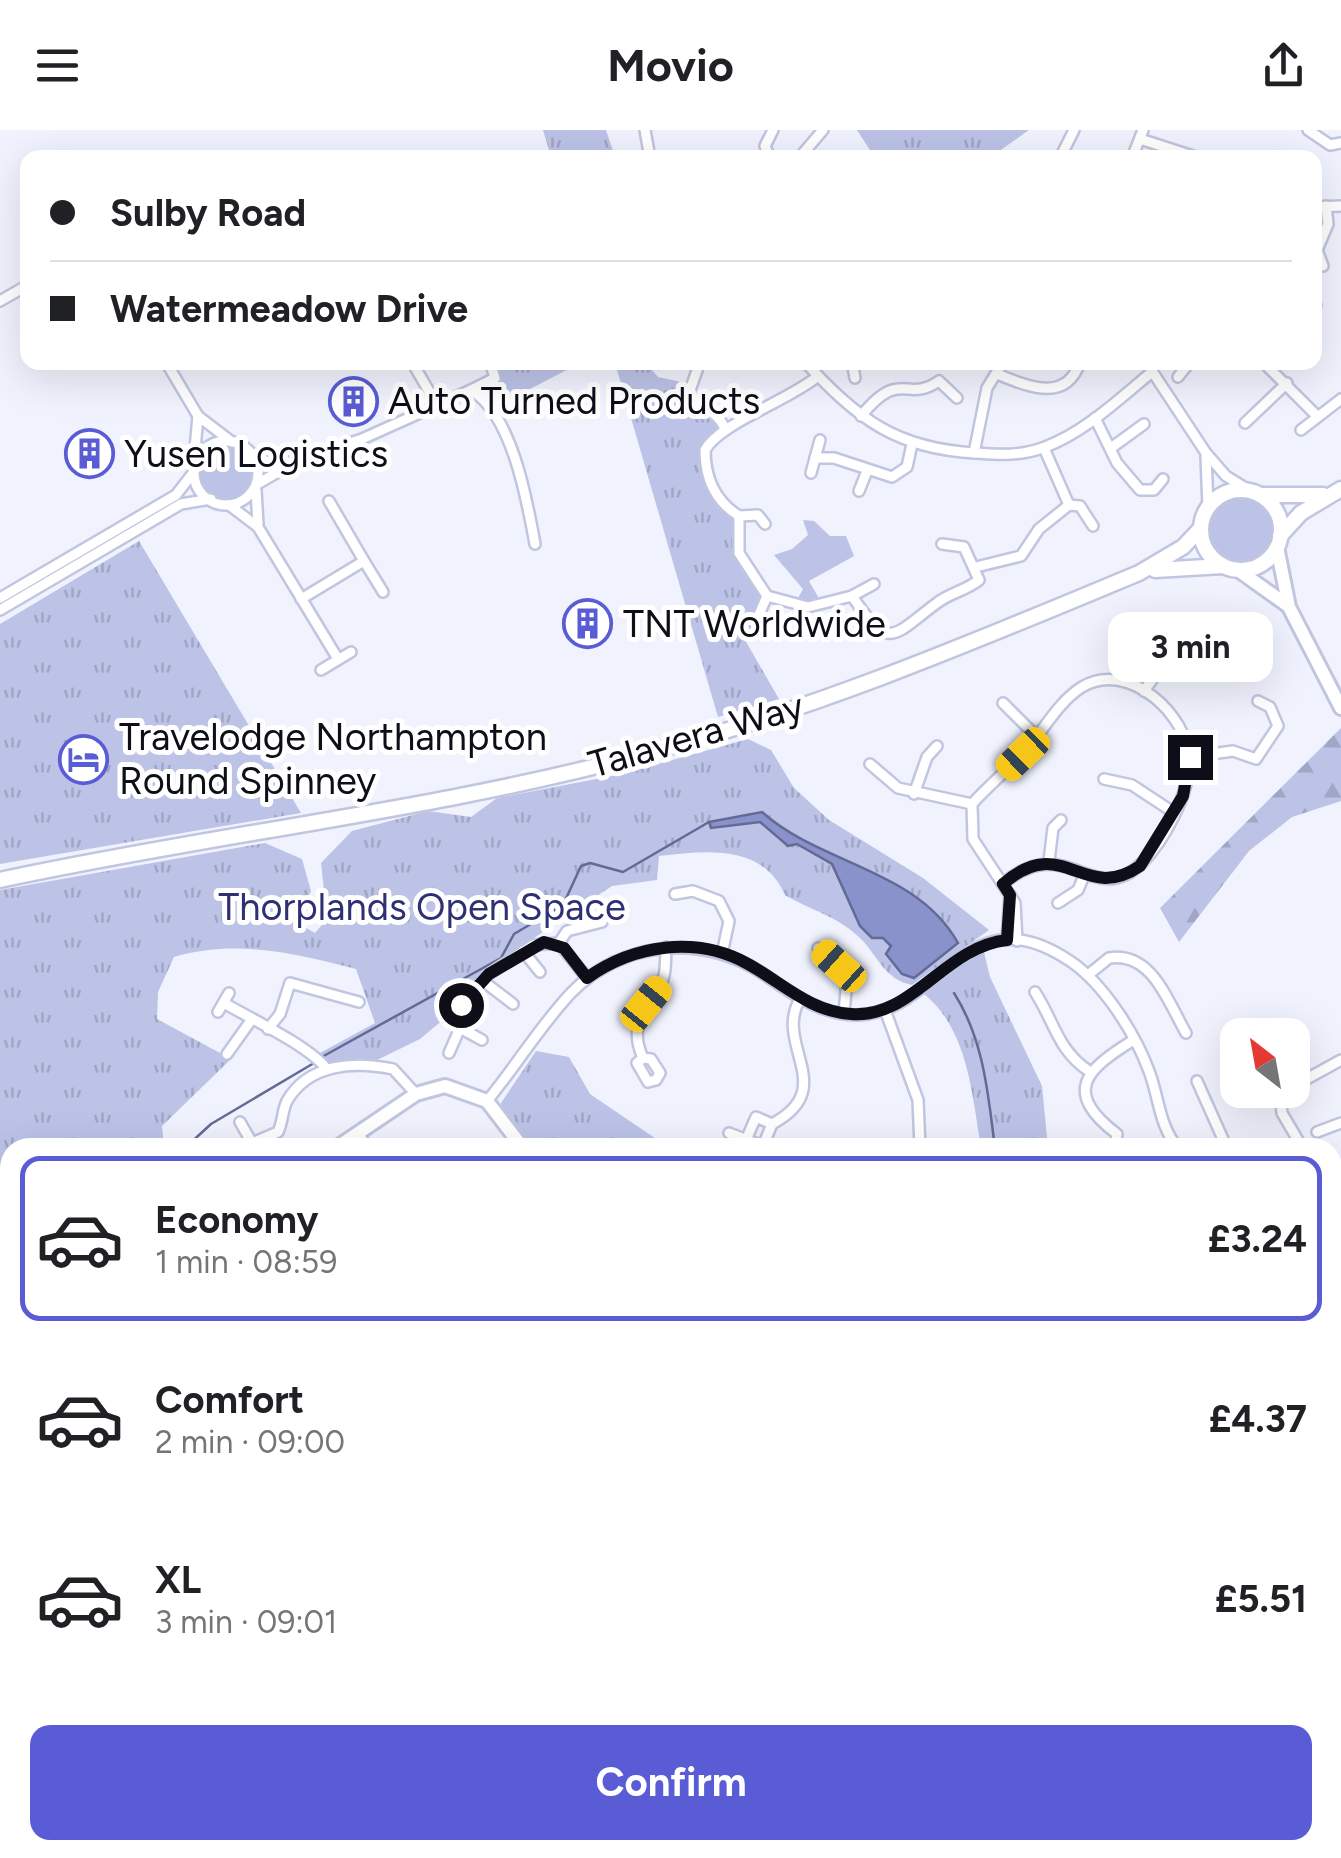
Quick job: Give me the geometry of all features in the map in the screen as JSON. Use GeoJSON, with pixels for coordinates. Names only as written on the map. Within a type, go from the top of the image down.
{"type":"FeatureCollection","features":[{"type":"Feature","properties":{"kind":"main road"},"geometry":{"type":"LineString","coordinates":[[1338,490],[1300,514],[1261,565],[1230,568],[1206,550],[1201,528],[1208,508],[1227,493],[1294,498],[1338,490]]}},
{"type":"Feature","properties":{"kind":"main road"},"geometry":{"type":"LineString","coordinates":[[1256,494],[1276,512],[1279,542]]}},
{"type":"Feature","properties":{"kind":"main road","name":"Talavera Way"},"geometry":{"type":"LineString","coordinates":[[0,880],[365,815],[653,752],[852,688],[1139,573],[1183,548],[1201,528]]}},
{"type":"Feature","properties":{"kind":"main road","name":"Talavera Way"},"geometry":{"type":"LineString","coordinates":[[1139,573],[1192,564],[1230,568]]}},
{"type":"Feature","properties":{"kind":"street"},"geometry":{"type":"LineString","coordinates":[[806,150],[823,130]]}},
{"type":"Feature","properties":{"kind":"street"},"geometry":{"type":"LineString","coordinates":[[1308,130],[1330,145],[1341,143]]}},
{"type":"Feature","properties":{"kind":"street"},"geometry":{"type":"LineString","coordinates":[[1141,134],[1181,150]]}},
{"type":"Feature","properties":{"kind":"street"},"geometry":{"type":"LineString","coordinates":[[1322,262],[1323,266]]}},
{"type":"Feature","properties":{"kind":"street"},"geometry":{"type":"LineString","coordinates":[[171,370],[198,416],[249,454],[276,463],[297,461],[362,439],[495,378],[492,370]]}},
{"type":"Feature","properties":{"kind":"street"},"geometry":{"type":"LineString","coordinates":[[418,370],[441,403]]}},
{"type":"Feature","properties":{"kind":"street"},"geometry":{"type":"LineString","coordinates":[[697,370],[689,393],[696,404],[718,415],[725,429]]}},
{"type":"Feature","properties":{"kind":"street"},"geometry":{"type":"LineString","coordinates":[[812,370],[861,416],[912,444],[1011,456],[1044,448],[1095,418],[1146,370]]}},
{"type":"Feature","properties":{"kind":"street"},"geometry":{"type":"LineString","coordinates":[[854,370],[856,378]]}},
{"type":"Feature","properties":{"kind":"street"},"geometry":{"type":"LineString","coordinates":[[974,453],[982,403],[999,370]]}},
{"type":"Feature","properties":{"kind":"street"},"geometry":{"type":"LineString","coordinates":[[997,374],[1046,389],[1070,382],[1076,370]]}},
{"type":"Feature","properties":{"kind":"street"},"geometry":{"type":"LineString","coordinates":[[1151,370],[1206,454],[1226,476],[1256,494]]}},
{"type":"Feature","properties":{"kind":"street"},"geometry":{"type":"LineString","coordinates":[[1178,378],[1184,370]]}},
{"type":"Feature","properties":{"kind":"street"},"geometry":{"type":"LineString","coordinates":[[1272,370],[1316,416]]}},
{"type":"Feature","properties":{"kind":"street"},"geometry":{"type":"LineString","coordinates":[[765,524],[758,514],[739,516],[718,500],[705,457],[709,442],[725,429],[787,399],[818,376]]}},
{"type":"Feature","properties":{"kind":"street"},"geometry":{"type":"LineString","coordinates":[[861,416],[879,394],[897,387],[922,389],[939,381],[957,398]]}},
{"type":"Feature","properties":{"kind":"street"},"geometry":{"type":"LineString","coordinates":[[1245,422],[1287,383]]}},
{"type":"Feature","properties":{"kind":"street"},"geometry":{"type":"LineString","coordinates":[[471,390],[484,398],[508,443],[525,491],[535,544]]}},
{"type":"Feature","properties":{"kind":"street"},"geometry":{"type":"LineString","coordinates":[[1301,430],[1341,399]]}},
{"type":"Feature","properties":{"kind":"street"},"geometry":{"type":"LineString","coordinates":[[198,416],[193,468],[197,486],[258,527],[338,660]]}},
{"type":"Feature","properties":{"kind":"street"},"geometry":{"type":"LineString","coordinates":[[1095,418],[1140,490],[1154,490],[1163,479]]}},
{"type":"Feature","properties":{"kind":"street"},"geometry":{"type":"LineString","coordinates":[[1111,448],[1144,424]]}},
{"type":"Feature","properties":{"kind":"street"},"geometry":{"type":"LineString","coordinates":[[811,472],[820,440]]}},
{"type":"Feature","properties":{"kind":"street"},"geometry":{"type":"LineString","coordinates":[[0,598],[176,495],[210,446],[234,444]]}},
{"type":"Feature","properties":{"kind":"street"},"geometry":{"type":"LineString","coordinates":[[815,458],[834,458],[885,477],[899,474],[907,467],[912,444]]}},
{"type":"Feature","properties":{"kind":"street"},"geometry":{"type":"LineString","coordinates":[[1044,448],[1069,505]]}},
{"type":"Feature","properties":{"kind":"street"},"geometry":{"type":"LineString","coordinates":[[249,454],[258,466],[258,527]]}},
{"type":"Feature","properties":{"kind":"street"},"geometry":{"type":"LineString","coordinates":[[1206,454],[1208,508]]}},
{"type":"Feature","properties":{"kind":"street"},"geometry":{"type":"LineString","coordinates":[[230,505],[243,502],[258,486],[297,461]]}},
{"type":"Feature","properties":{"kind":"street"},"geometry":{"type":"LineString","coordinates":[[858,491],[867,471]]}},
{"type":"Feature","properties":{"kind":"street"},"geometry":{"type":"LineString","coordinates":[[0,610],[181,504],[211,499]]}},
{"type":"Feature","properties":{"kind":"street"},"geometry":{"type":"LineString","coordinates":[[329,501],[383,592]]}},
{"type":"Feature","properties":{"kind":"street"},"geometry":{"type":"LineString","coordinates":[[976,567],[1022,556],[1039,529],[1069,505],[1080,506],[1093,526]]}},
{"type":"Feature","properties":{"kind":"street"},"geometry":{"type":"LineString","coordinates":[[739,516],[738,553],[766,596],[808,607],[852,596],[874,584]]}},
{"type":"Feature","properties":{"kind":"street"},"geometry":{"type":"LineString","coordinates":[[1279,542],[1288,607],[1341,708]]}},
{"type":"Feature","properties":{"kind":"street"},"geometry":{"type":"LineString","coordinates":[[852,596],[879,631],[900,634],[940,600],[979,580],[976,567],[960,545],[942,544]]}},
{"type":"Feature","properties":{"kind":"street"},"geometry":{"type":"LineString","coordinates":[[301,599],[364,561]]}},
{"type":"Feature","properties":{"kind":"street"},"geometry":{"type":"LineString","coordinates":[[1230,568],[1261,583],[1288,607]]}},
{"type":"Feature","properties":{"kind":"street"},"geometry":{"type":"LineString","coordinates":[[758,616],[766,596]]}},
{"type":"Feature","properties":{"kind":"street"},"geometry":{"type":"LineString","coordinates":[[1144,691],[1175,648],[1227,647]]}},
{"type":"Feature","properties":{"kind":"street"},"geometry":{"type":"LineString","coordinates":[[321,670],[351,652]]}},
{"type":"Feature","properties":{"kind":"street"},"geometry":{"type":"LineString","coordinates":[[1003,884],[1019,870],[1050,861],[1084,876],[1114,878],[1140,866],[1173,812],[1188,778],[1190,757],[1175,720],[1144,691],[1115,680],[1080,688],[972,804],[975,847],[1010,895],[1012,941]]}},
{"type":"Feature","properties":{"kind":"street"},"geometry":{"type":"LineString","coordinates":[[1256,759],[1278,726],[1270,707],[1258,701]]}},
{"type":"Feature","properties":{"kind":"street"},"geometry":{"type":"LineString","coordinates":[[1003,703],[1037,737]]}},
{"type":"Feature","properties":{"kind":"street"},"geometry":{"type":"LineString","coordinates":[[914,794],[926,757],[937,746]]}},
{"type":"Feature","properties":{"kind":"street"},"geometry":{"type":"LineString","coordinates":[[1190,757],[1233,750],[1256,759]]}},
{"type":"Feature","properties":{"kind":"street"},"geometry":{"type":"LineString","coordinates":[[1256,759],[1260,772]]}},
{"type":"Feature","properties":{"kind":"street"},"geometry":{"type":"LineString","coordinates":[[870,764],[889,782],[914,794],[946,796],[972,804]]}},
{"type":"Feature","properties":{"kind":"street"},"geometry":{"type":"LineString","coordinates":[[1104,779],[1132,784],[1173,812]]}},
{"type":"Feature","properties":{"kind":"street"},"geometry":{"type":"LineString","coordinates":[[1050,861],[1053,828],[1061,820]]}},
{"type":"Feature","properties":{"kind":"street"},"geometry":{"type":"LineString","coordinates":[[1058,903],[1078,890],[1084,876]]}},
{"type":"Feature","properties":{"kind":"street"},"geometry":{"type":"LineString","coordinates":[[674,894],[694,892],[719,901],[730,922],[722,954]]}},
{"type":"Feature","properties":{"kind":"street"},"geometry":{"type":"LineString","coordinates":[[559,944],[568,930],[602,922]]}},
{"type":"Feature","properties":{"kind":"street"},"geometry":{"type":"LineString","coordinates":[[487,1101],[587,978],[618,959],[666,947],[722,954],[747,963],[800,999],[844,1014],[885,1010],[966,950],[1012,941],[1068,959],[1088,974],[1147,1066],[1164,1126],[1172,1138]]}},
{"type":"Feature","properties":{"kind":"street"},"geometry":{"type":"LineString","coordinates":[[448,1053],[460,1028],[461,1005],[483,981],[523,951],[544,942],[559,944],[587,978]]}},
{"type":"Feature","properties":{"kind":"street"},"geometry":{"type":"LineString","coordinates":[[643,1058],[636,1028],[639,1014],[665,975],[666,947]]}},
{"type":"Feature","properties":{"kind":"street"},"geometry":{"type":"LineString","coordinates":[[818,948],[847,980],[844,1014]]}},
{"type":"Feature","properties":{"kind":"street"},"geometry":{"type":"LineString","coordinates":[[523,951],[540,972]]}},
{"type":"Feature","properties":{"kind":"street"},"geometry":{"type":"LineString","coordinates":[[1088,974],[1109,958],[1138,960],[1150,971],[1186,1032]]}},
{"type":"Feature","properties":{"kind":"street"},"geometry":{"type":"LineString","coordinates":[[483,981],[513,1004]]}},
{"type":"Feature","properties":{"kind":"street"},"geometry":{"type":"LineString","coordinates":[[268,1030],[280,1014],[290,983],[360,1002]]}},
{"type":"Feature","properties":{"kind":"street"},"geometry":{"type":"LineString","coordinates":[[1035,992],[1051,1017],[1063,1050],[1089,1071]]}},
{"type":"Feature","properties":{"kind":"street"},"geometry":{"type":"LineString","coordinates":[[766,1138],[772,1124],[790,1114],[804,1090],[793,1028],[800,999]]}},
{"type":"Feature","properties":{"kind":"street"},"geometry":{"type":"LineString","coordinates":[[224,1003],[304,1046],[326,1068]]}},
{"type":"Feature","properties":{"kind":"street"},"geometry":{"type":"LineString","coordinates":[[885,1010],[918,1100],[920,1138]]}},
{"type":"Feature","properties":{"kind":"street"},"geometry":{"type":"LineString","coordinates":[[227,1054],[252,1020]]}},
{"type":"Feature","properties":{"kind":"street"},"geometry":{"type":"LineString","coordinates":[[460,1028],[482,1040]]}},
{"type":"Feature","properties":{"kind":"street"},"geometry":{"type":"LineString","coordinates":[[1089,1071],[1132,1041]]}},
{"type":"Feature","properties":{"kind":"street"},"geometry":{"type":"LineString","coordinates":[[1310,1078],[1341,1060]]}},
{"type":"Feature","properties":{"kind":"street"},"geometry":{"type":"LineString","coordinates":[[265,1138],[278,1132],[288,1099],[326,1068],[352,1064],[393,1069],[416,1094]]}},
{"type":"Feature","properties":{"kind":"street"},"geometry":{"type":"LineString","coordinates":[[1089,1071],[1087,1097],[1116,1138]]}},
{"type":"Feature","properties":{"kind":"street"},"geometry":{"type":"LineString","coordinates":[[1197,1081],[1223,1138]]}},
{"type":"Feature","properties":{"kind":"street"},"geometry":{"type":"LineString","coordinates":[[351,1138],[416,1094],[452,1086],[487,1101],[515,1138]]}},
{"type":"Feature","properties":{"kind":"street"},"geometry":{"type":"LineString","coordinates":[[1281,1108],[1298,1138]]}},
{"type":"Feature","properties":{"kind":"street"},"geometry":{"type":"LineString","coordinates":[[747,1138],[756,1117],[772,1124]]}},
{"type":"Feature","properties":{"kind":"street"},"geometry":{"type":"LineString","coordinates":[[240,1122],[249,1138]]}},
{"type":"Feature","properties":{"kind":"street"},"geometry":{"type":"LineString","coordinates":[[1317,1132],[1341,1123]]}},
{"type":"Feature","properties":{"kind":"street"},"geometry":{"type":"LineString","coordinates":[[729,1133],[741,1138]]}},
{"type":"Feature","properties":{"kind":"street"},"geometry":{"type":"LineString","coordinates":[[357,1134],[361,1138]]}},
{"type":"Feature","properties":{"kind":"green space"},"geometry":{"type":"Polygon","coordinates":[[[543,130],[606,130],[613,150],[549,150],[543,130]]]}},
{"type":"Feature","properties":{"kind":"green space"},"geometry":{"type":"Polygon","coordinates":[[[857,130],[1029,130],[1001,150],[870,150],[857,130]]]}},
{"type":"Feature","properties":{"kind":"green space"},"geometry":{"type":"Polygon","coordinates":[[[492,370],[567,370],[507,401],[492,370]]]}},
{"type":"Feature","properties":{"kind":"green space"},"geometry":{"type":"Polygon","coordinates":[[[617,370],[652,370],[658,377],[686,383],[689,393],[725,429],[705,450],[711,486],[739,516],[739,553],[767,596],[745,640],[779,699],[718,717],[617,370]]]}},
{"type":"Feature","properties":{"kind":"green space"},"geometry":{"type":"Polygon","coordinates":[[[227,446],[246,454],[254,473],[246,492],[227,500],[208,492],[200,473],[208,454],[227,446]]]}},
{"type":"Feature","properties":{"kind":"green space"},"geometry":{"type":"Polygon","coordinates":[[[1240,495],[1264,505],[1274,529],[1264,553],[1240,563],[1216,553],[1206,529],[1216,505],[1240,495]]]}},
{"type":"Feature","properties":{"kind":"green space"},"geometry":{"type":"Polygon","coordinates":[[[803,520],[814,521],[830,536],[846,536],[854,556],[809,581],[821,602],[797,600],[803,589],[774,555],[792,549],[808,535],[803,520]]]}},
{"type":"Feature","properties":{"kind":"green space"},"geometry":{"type":"Polygon","coordinates":[[[139,541],[301,813],[0,864],[0,624],[139,541]]]}},
{"type":"Feature","properties":{"kind":"green space"},"geometry":{"type":"Polygon","coordinates":[[[1341,728],[1341,801],[1292,817],[1249,851],[1179,942],[1160,908],[1341,728]]]}},
{"type":"Feature","properties":{"kind":"green space","name":"Thorplands Open Space"},"geometry":{"type":"Polygon","coordinates":[[[748,739],[771,750],[794,788],[829,820],[923,878],[989,930],[912,985],[888,972],[852,931],[785,895],[775,878],[747,858],[713,852],[659,856],[657,880],[612,886],[492,966],[461,1005],[420,1039],[375,1061],[327,1063],[320,1053],[375,1023],[356,969],[265,950],[197,952],[174,957],[158,992],[157,1019],[231,1059],[162,1126],[163,1138],[0,1138],[0,890],[265,843],[302,859],[311,891],[296,922],[315,933],[327,919],[321,863],[352,831],[428,811],[471,817],[497,798],[622,774],[748,739]]]}},
{"type":"Feature","properties":{"kind":"green space"},"geometry":{"type":"Polygon","coordinates":[[[984,952],[990,977],[1042,1086],[1047,1138],[980,1138],[959,1044],[939,1008],[924,994],[966,959],[984,952]]]}},
{"type":"Feature","properties":{"kind":"green space"},"geometry":{"type":"Polygon","coordinates":[[[536,1051],[569,1057],[590,1094],[655,1138],[526,1138],[503,1113],[501,1103],[536,1051]]]}},
{"type":"Feature","properties":{"kind":"water"},"geometry":{"type":"Polygon","coordinates":[[[762,812],[786,830],[894,883],[918,899],[940,918],[958,943],[914,978],[902,974],[886,954],[891,946],[883,938],[872,938],[860,926],[832,864],[797,844],[788,846],[760,822],[711,828],[709,822],[762,812]]]}},
{"type":"Feature","properties":{"kind":"waterway"},"geometry":{"type":"LineString","coordinates":[[320,1058],[501,958],[514,934],[563,905],[581,866],[590,863],[623,872],[709,822]]}},
{"type":"Feature","properties":{"kind":"waterway"},"geometry":{"type":"LineString","coordinates":[[954,993],[978,1048],[994,1138]]}},
{"type":"Feature","properties":{"kind":"waterway"},"geometry":{"type":"LineString","coordinates":[[196,1138],[211,1124],[314,1063]]}},
{"type":"Feature","properties":{"kind":"place","name":"Auto Turned Products"},"geometry":{"type":"Point","coordinates":[353,401]}},
{"type":"Feature","properties":{"kind":"place","name":"Yusen Logistics"},"geometry":{"type":"Point","coordinates":[89,454]}},
{"type":"Feature","properties":{"kind":"place","name":"TNT Worldwide"},"geometry":{"type":"Point","coordinates":[588,624]}},
{"type":"Feature","properties":{"kind":"place","name":"Travelodge Northampton Round Spinney"},"geometry":{"type":"Point","coordinates":[84,759]}},
{"type":"Feature","properties":{"kind":"route"},"geometry":{"type":"LineString","coordinates":[[461,1005],[489,974],[544,942],[564,948],[587,978],[630,955],[666,947],[696,948],[740,960],[800,999],[830,1011],[863,1015],[885,1010],[913,993],[966,950],[1007,940],[1010,895],[1003,884],[1019,870],[1050,861],[1100,879],[1114,878],[1140,866],[1183,796],[1190,757]]}}]}
